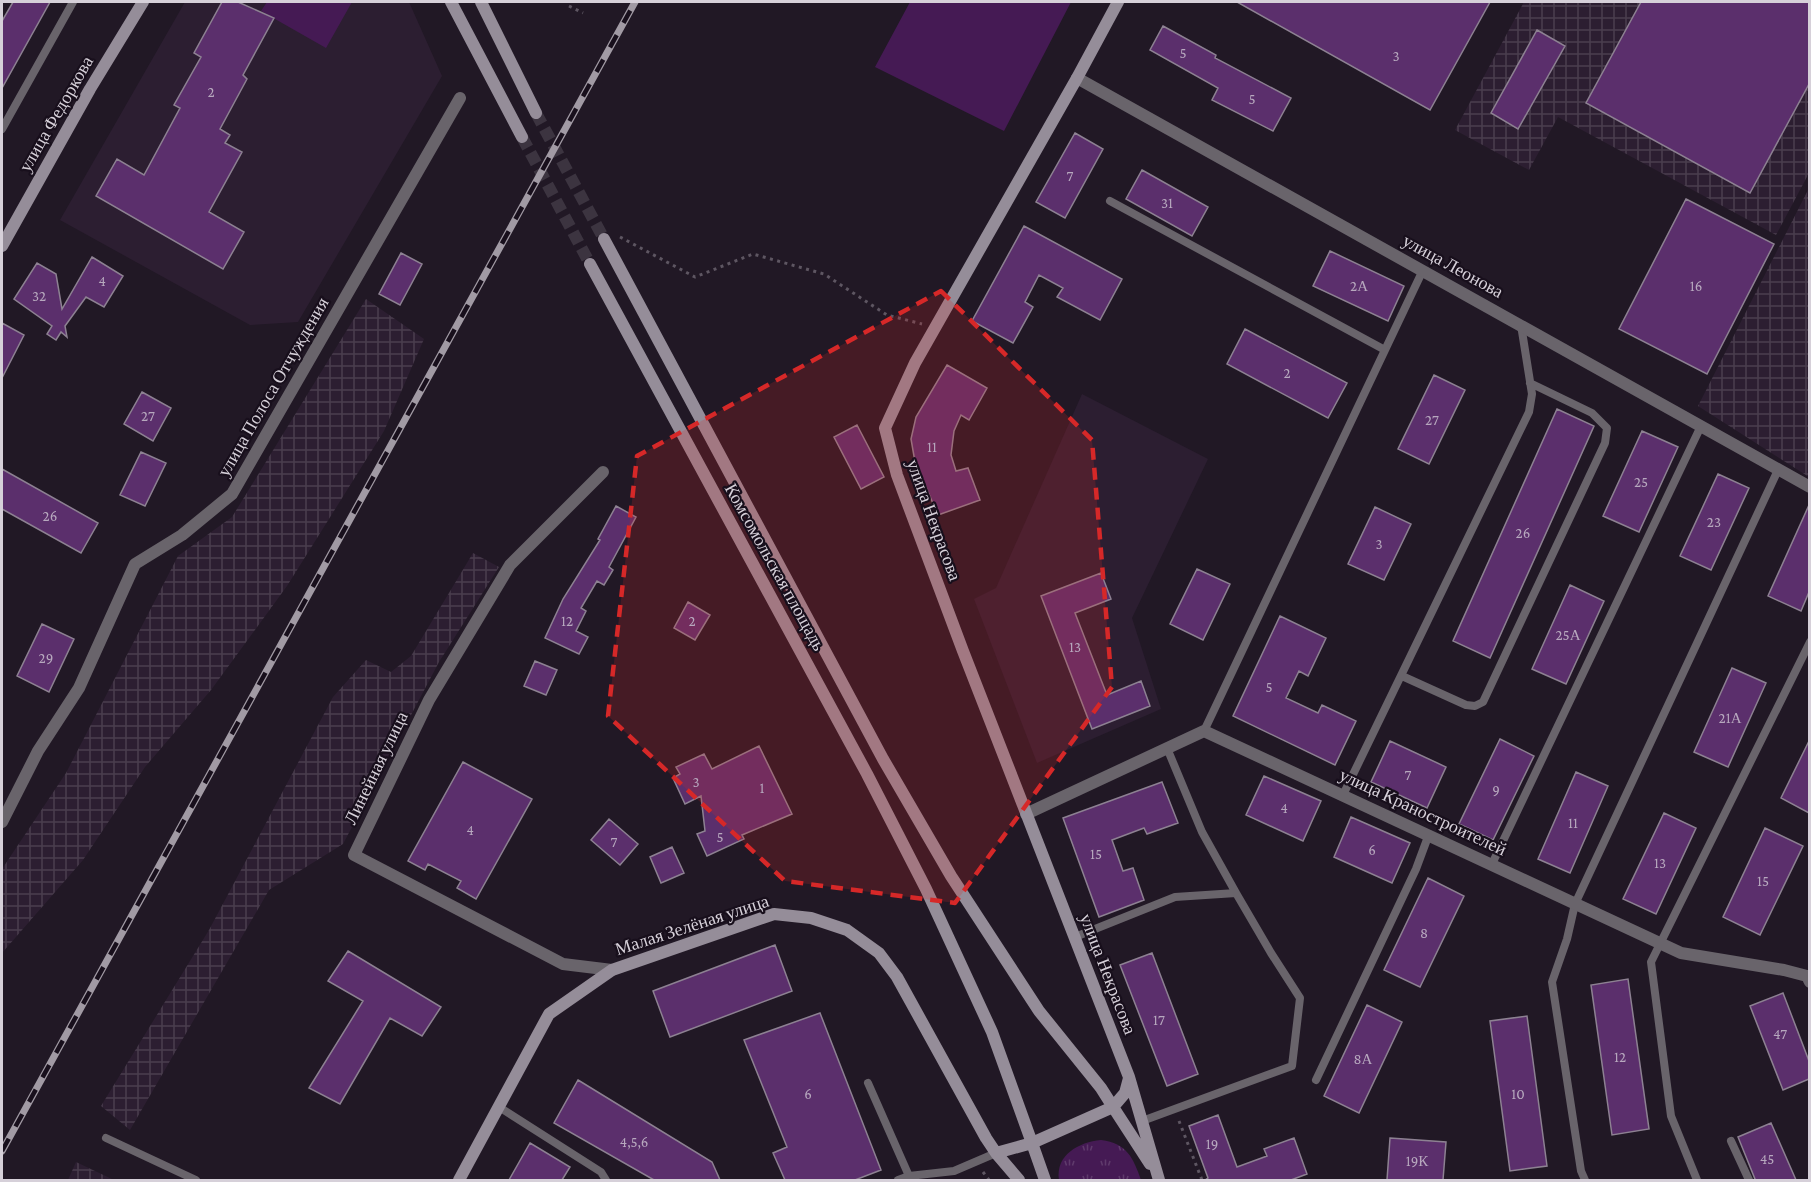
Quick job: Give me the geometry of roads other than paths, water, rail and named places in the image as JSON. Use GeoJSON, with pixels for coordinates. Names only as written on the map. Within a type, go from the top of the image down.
{"type":"FeatureCollection","features":[{"type":"Feature","properties":{"kind":"main road","name":"улица Федоркова"},"geometry":{"type":"LineString","coordinates":[[2,246],[90,89],[143,2]]}},
{"type":"Feature","properties":{"kind":"main road"},"geometry":{"type":"LineString","coordinates":[[452,2],[522,137]]}},
{"type":"Feature","properties":{"kind":"main road"},"geometry":{"type":"LineString","coordinates":[[481,2],[536,113]]}},
{"type":"Feature","properties":{"kind":"main road","name":"улица Некрасова"},"geometry":{"type":"LineString","coordinates":[[1118,2],[935,328],[897,399],[885,428],[901,486],[1129,1077],[1159,1180]]}},
{"type":"Feature","properties":{"kind":"main road"},"geometry":{"type":"LineString","coordinates":[[604,239],[883,759],[945,866],[1039,1011],[1101,1088],[1147,1157],[1159,1180]]}},
{"type":"Feature","properties":{"kind":"main road","name":"Комсомольская площадь"},"geometry":{"type":"LineString","coordinates":[[590,264],[862,764],[926,889],[992,1032],[1032,1143]]}},
{"type":"Feature","properties":{"kind":"main road","name":"Малая Зелёная улица"},"geometry":{"type":"LineString","coordinates":[[459,1180],[549,1014],[612,970],[774,914],[811,918],[847,930],[879,953],[897,977],[996,1153],[1019,1180]]}},
{"type":"Feature","properties":{"kind":"main road"},"geometry":{"type":"LineString","coordinates":[[996,1153],[1032,1143],[1113,1107],[1125,1093],[1129,1077]]}},
{"type":"Feature","properties":{"kind":"main road"},"geometry":{"type":"LineString","coordinates":[[1032,1143],[1045,1180]]}},
{"type":"Feature","properties":{"kind":"street","name":"улица Леонова"},"geometry":{"type":"LineString","coordinates":[[1077,78],[1809,487]]}},
{"type":"Feature","properties":{"kind":"street","name":"улица Полоса Отчуждения"},"geometry":{"type":"LineString","coordinates":[[2,822],[38,751],[79,688],[135,564],[182,535],[232,494],[460,98]]}},
{"type":"Feature","properties":{"kind":"street","name":"Линейная улица"},"geometry":{"type":"LineString","coordinates":[[603,472],[510,565],[429,700],[354,855],[563,964],[612,970]]}},
{"type":"Feature","properties":{"kind":"street"},"geometry":{"type":"LineString","coordinates":[[1026,813],[1204,731]]}},
{"type":"Feature","properties":{"kind":"street","name":"улица Краностроителей"},"geometry":{"type":"LineString","coordinates":[[1204,731],[1681,953],[1784,970],[1807,976],[1809,982]]}},
{"type":"Feature","properties":{"kind":"lane"},"geometry":{"type":"LineString","coordinates":[[2,129],[73,2]]}},
{"type":"Feature","properties":{"kind":"lane"},"geometry":{"type":"LineString","coordinates":[[1110,201],[1385,350]]}},
{"type":"Feature","properties":{"kind":"lane"},"geometry":{"type":"LineString","coordinates":[[1204,731],[1423,270]]}},
{"type":"Feature","properties":{"kind":"lane"},"geometry":{"type":"LineString","coordinates":[[1343,795],[1529,411],[1532,394],[1521,325]]}},
{"type":"Feature","properties":{"kind":"lane"},"geometry":{"type":"LineString","coordinates":[[1402,676],[1466,705],[1475,706],[1483,702],[1605,442],[1607,428],[1601,420],[1592,413],[1530,383]]}},
{"type":"Feature","properties":{"kind":"lane"},"geometry":{"type":"LineString","coordinates":[[1492,864],[1701,426]]}},
{"type":"Feature","properties":{"kind":"lane"},"geometry":{"type":"LineString","coordinates":[[1585,1180],[1581,1171],[1552,982],[1567,939],[1575,904],[1778,470]]}},
{"type":"Feature","properties":{"kind":"lane"},"geometry":{"type":"LineString","coordinates":[[1697,1180],[1671,1116],[1651,962],[1809,642]]}},
{"type":"Feature","properties":{"kind":"lane"},"geometry":{"type":"LineString","coordinates":[[1142,1121],[1292,1066],[1300,998],[1271,953],[1202,831],[1167,748]]}},
{"type":"Feature","properties":{"kind":"lane"},"geometry":{"type":"LineString","coordinates":[[1316,1080],[1416,869],[1429,834]]}},
{"type":"Feature","properties":{"kind":"lane"},"geometry":{"type":"LineString","coordinates":[[1075,937],[1175,897],[1236,893]]}},
{"type":"Feature","properties":{"kind":"lane"},"geometry":{"type":"LineString","coordinates":[[868,1083],[909,1176]]}},
{"type":"Feature","properties":{"kind":"lane"},"geometry":{"type":"LineString","coordinates":[[499,1107],[601,1172],[606,1180]]}},
{"type":"Feature","properties":{"kind":"lane"},"geometry":{"type":"LineString","coordinates":[[106,1138],[196,1180]]}},
{"type":"Feature","properties":{"kind":"lane"},"geometry":{"type":"LineString","coordinates":[[1731,1141],[1749,1180]]}},
{"type":"Feature","properties":{"kind":"lane"},"geometry":{"type":"LineString","coordinates":[[898,1180],[909,1176],[954,1171],[996,1153]]}},
{"type":"Feature","properties":{"kind":"tunnel"},"geometry":{"type":"LineString","coordinates":[[536,113],[604,239]]}},
{"type":"Feature","properties":{"kind":"tunnel"},"geometry":{"type":"LineString","coordinates":[[522,137],[590,264]]}},
{"type":"Feature","properties":{"kind":"railway"},"geometry":{"type":"LineString","coordinates":[[2,1151],[635,2]]}}]}
